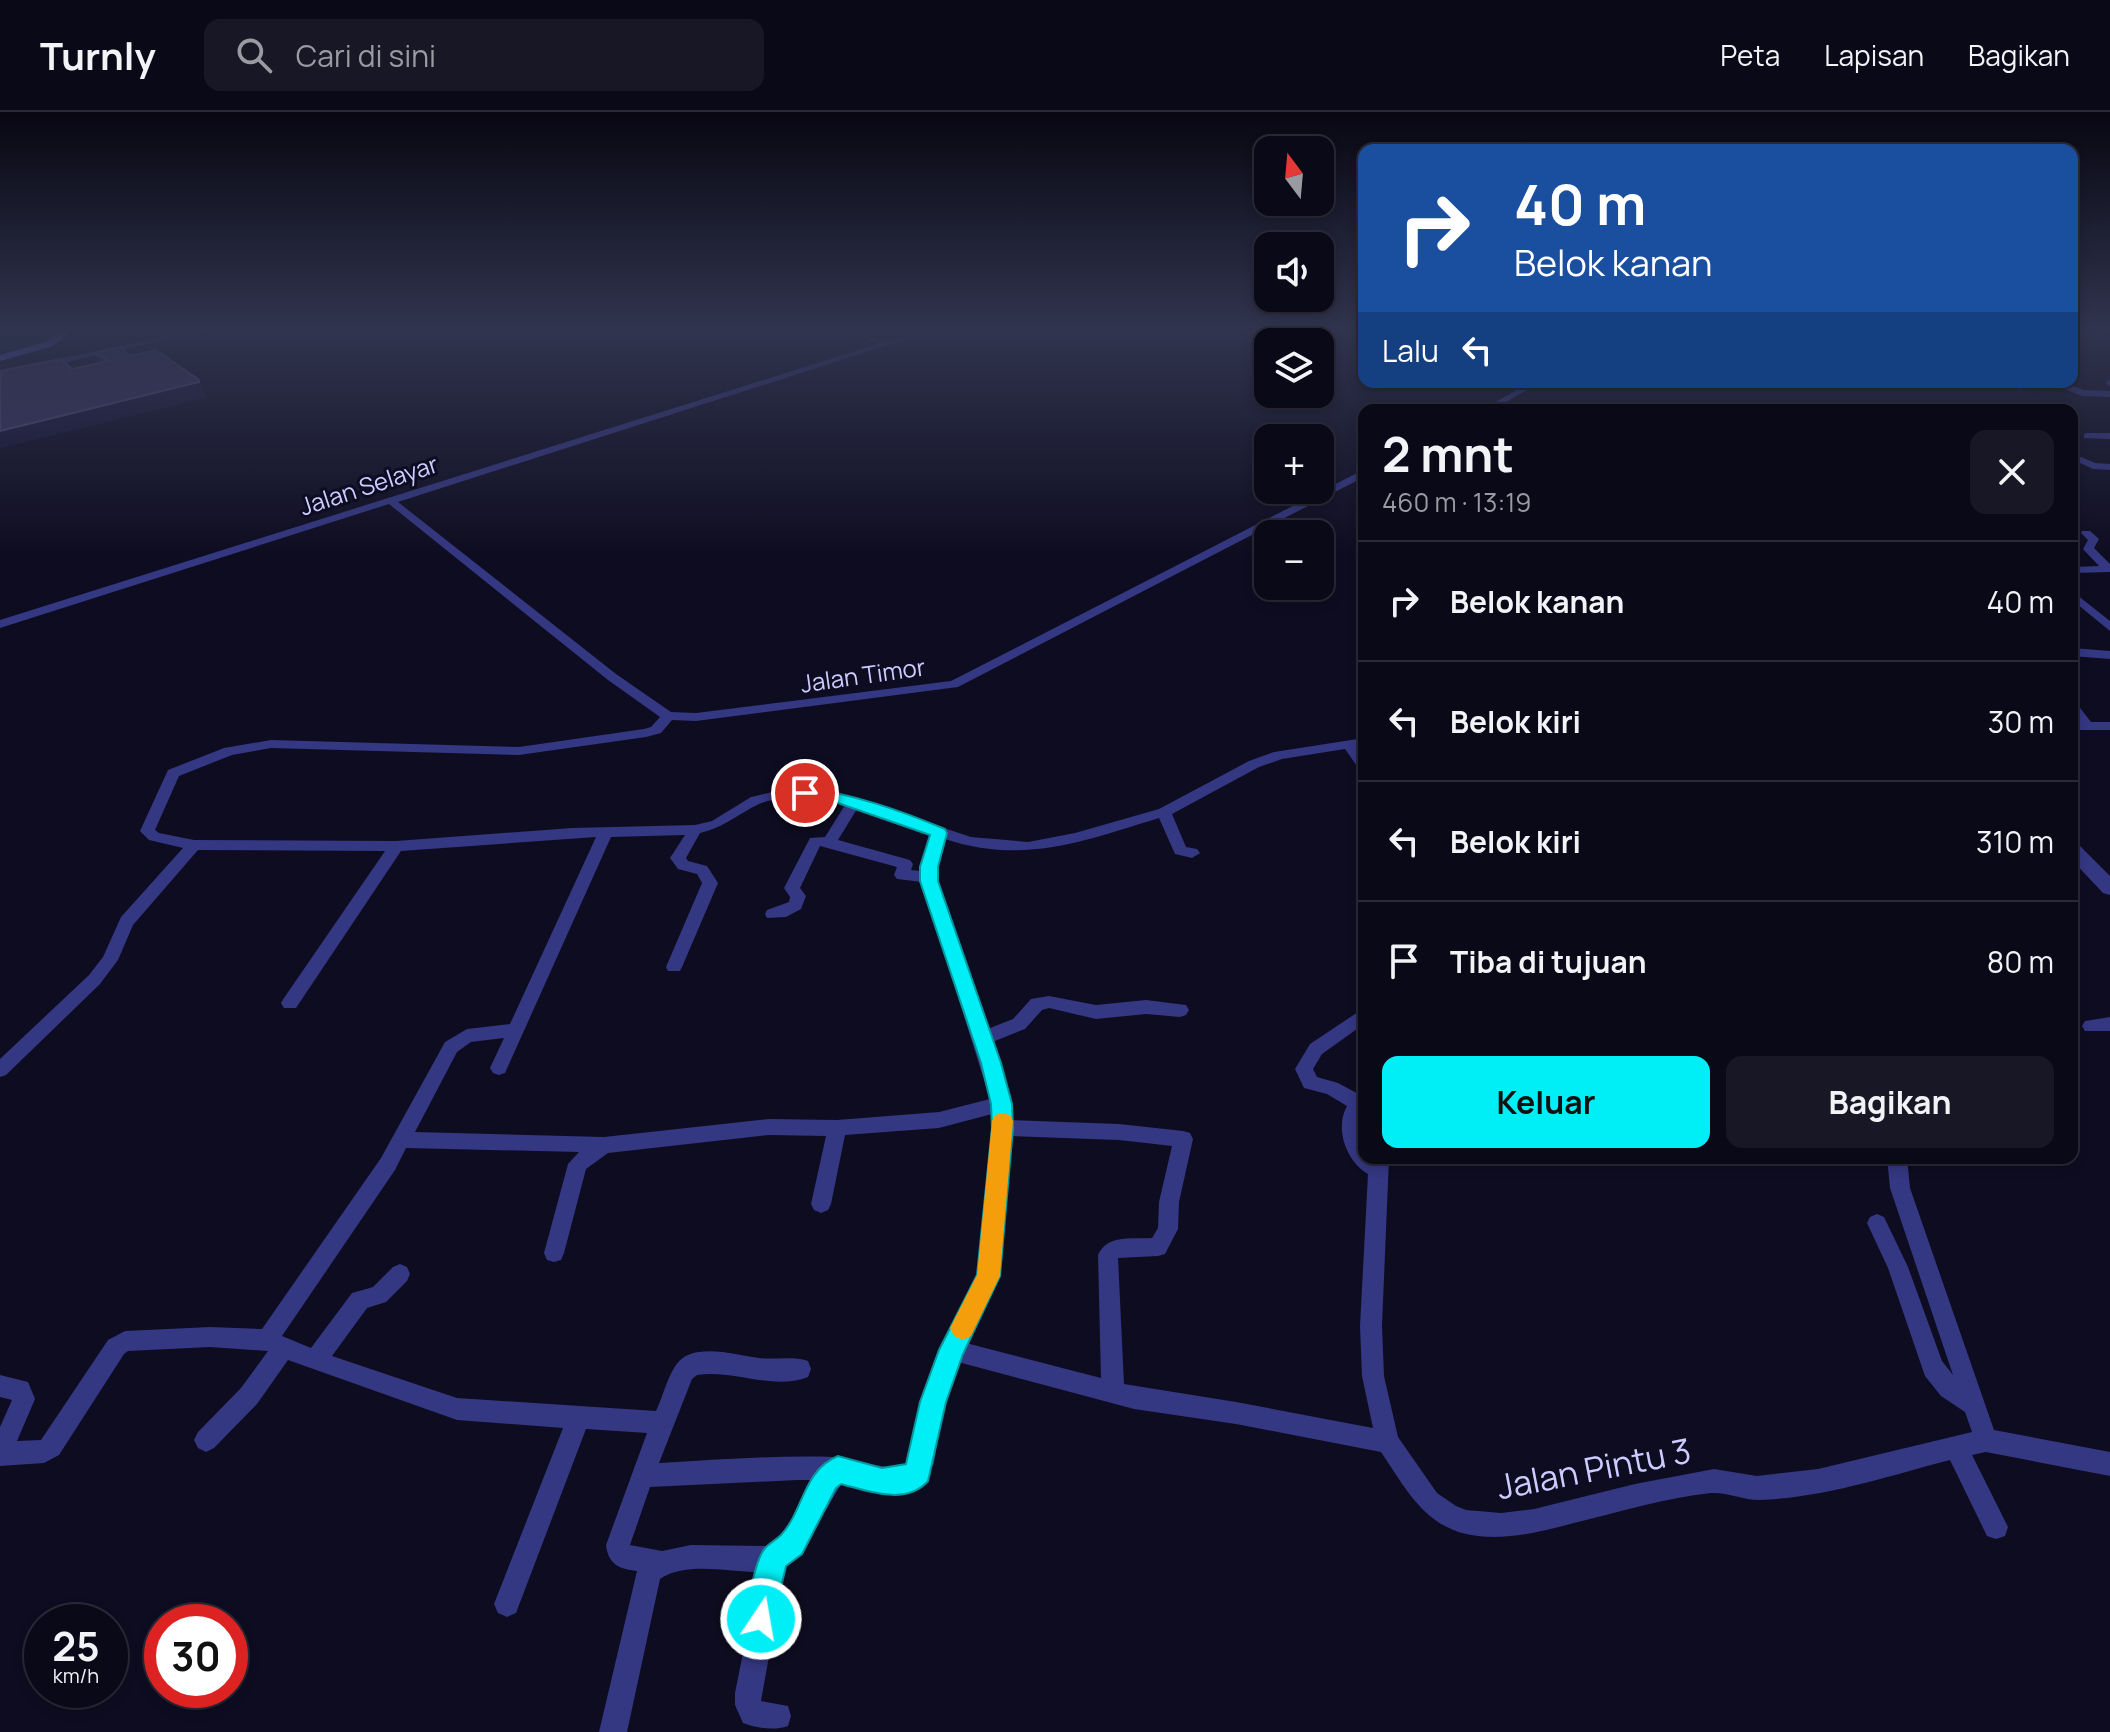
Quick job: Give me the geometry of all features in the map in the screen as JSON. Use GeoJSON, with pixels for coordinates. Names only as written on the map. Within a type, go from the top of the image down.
{"type":"FeatureCollection","features":[{"type":"Feature","properties":{"kind":"street","name":"Jalan Selayar"},"geometry":{"type":"LineString","coordinates":[[0,624],[693,405]]}},
{"type":"Feature","properties":{"kind":"street"},"geometry":{"type":"LineString","coordinates":[[2087,436],[2110,436]]}},
{"type":"Feature","properties":{"kind":"street"},"geometry":{"type":"LineString","coordinates":[[2081,460],[2093,466],[2110,467]]}},
{"type":"Feature","properties":{"kind":"street","name":"Jalan Timor"},"geometry":{"type":"LineString","coordinates":[[668,716],[734,714],[954,684],[1358,476]]}},
{"type":"Feature","properties":{"kind":"street"},"geometry":{"type":"LineString","coordinates":[[390,500],[612,677],[668,716],[656,730],[646,733],[519,751],[271,744],[229,751],[173,773],[148,826],[147,831],[154,837],[194,845],[396,846],[606,832],[695,830],[717,824],[756,800],[781,794],[819,794],[985,846],[1028,847],[1076,838],[1164,812],[1254,764],[1279,755],[1356,744]]}},
{"type":"Feature","properties":{"kind":"street"},"geometry":{"type":"LineString","coordinates":[[2086,533],[2094,539],[2088,549],[2110,569]]}},
{"type":"Feature","properties":{"kind":"street"},"geometry":{"type":"LineString","coordinates":[[2078,570],[2110,569]]}},
{"type":"Feature","properties":{"kind":"street"},"geometry":{"type":"LineString","coordinates":[[2078,599],[2110,627]]}},
{"type":"Feature","properties":{"kind":"street"},"geometry":{"type":"LineString","coordinates":[[2078,652],[2110,655]]}},
{"type":"Feature","properties":{"kind":"street"},"geometry":{"type":"LineString","coordinates":[[2078,715],[2087,726]]}},
{"type":"Feature","properties":{"kind":"street"},"geometry":{"type":"LineString","coordinates":[[2078,726],[2110,726]]}},
{"type":"Feature","properties":{"kind":"street"},"geometry":{"type":"LineString","coordinates":[[829,842],[853,803]]}},
{"type":"Feature","properties":{"kind":"street"},"geometry":{"type":"LineString","coordinates":[[1164,812],[1180,850],[1192,853]]}},
{"type":"Feature","properties":{"kind":"street"},"geometry":{"type":"LineString","coordinates":[[674,967],[710,883],[700,868],[683,865],[678,858],[695,830]]}},
{"type":"Feature","properties":{"kind":"street"},"geometry":{"type":"LineString","coordinates":[[499,1068],[606,832]]}},
{"type":"Feature","properties":{"kind":"street"},"geometry":{"type":"LineString","coordinates":[[642,1476],[797,1468],[838,1469],[882,1481],[913,1477],[922,1463],[933,1402],[951,1350],[988,1276],[1003,1128],[1002,1104],[929,877],[939,833]]}},
{"type":"Feature","properties":{"kind":"street"},"geometry":{"type":"LineString","coordinates":[[773,914],[790,911],[798,903],[798,896],[792,888],[815,841],[829,842],[905,864],[902,875],[929,877]]}},
{"type":"Feature","properties":{"kind":"street"},"geometry":{"type":"LineString","coordinates":[[0,1070],[99,974],[117,948],[127,921],[194,845]]}},
{"type":"Feature","properties":{"kind":"street"},"geometry":{"type":"LineString","coordinates":[[290,1003],[396,846]]}},
{"type":"Feature","properties":{"kind":"street"},"geometry":{"type":"LineString","coordinates":[[2078,855],[2110,888]]}},
{"type":"Feature","properties":{"kind":"street"},"geometry":{"type":"LineString","coordinates":[[981,1039],[1019,1024],[1037,1004],[1049,1002],[1096,1012],[1146,1007],[1180,1010]]}},
{"type":"Feature","properties":{"kind":"street"},"geometry":{"type":"LineString","coordinates":[[1358,1019],[1316,1049],[1304,1069],[1310,1083],[1332,1088],[1358,1103]]}},
{"type":"Feature","properties":{"kind":"street"},"geometry":{"type":"LineString","coordinates":[[2091,1026],[2110,1024]]}},
{"type":"Feature","properties":{"kind":"street"},"geometry":{"type":"LineString","coordinates":[[206,1440],[249,1396],[276,1344],[401,1140],[454,1043],[467,1036],[516,1030]]}},
{"type":"Feature","properties":{"kind":"street"},"geometry":{"type":"LineString","coordinates":[[401,1140],[604,1145],[769,1127],[837,1128],[939,1120],[1002,1104]]}},
{"type":"Feature","properties":{"kind":"street"},"geometry":{"type":"LineString","coordinates":[[1358,1108],[1353,1112],[1351,1128],[1358,1155]]}},
{"type":"Feature","properties":{"kind":"street"},"geometry":{"type":"LineString","coordinates":[[821,1204],[837,1128]]}},
{"type":"Feature","properties":{"kind":"street"},"geometry":{"type":"LineString","coordinates":[[1003,1128],[1119,1132],[1183,1139],[1169,1202],[1168,1229],[1158,1247],[1113,1249],[1108,1255],[1113,1393]]}},
{"type":"Feature","properties":{"kind":"street"},"geometry":{"type":"LineString","coordinates":[[554,1253],[578,1164],[604,1145]]}},
{"type":"Feature","properties":{"kind":"street","name":"Jalan Pintu 3"},"geometry":{"type":"LineString","coordinates":[[1380,1164],[1375,1209],[1371,1340],[1373,1376],[1388,1442],[1439,1510],[1466,1522],[1501,1525],[1558,1517],[1635,1496],[1714,1481],[1757,1488],[1818,1481],[1986,1440]]}},
{"type":"Feature","properties":{"kind":"street"},"geometry":{"type":"LineString","coordinates":[[1898,1164],[1900,1188],[1986,1440],[2110,1464]]}},
{"type":"Feature","properties":{"kind":"street"},"geometry":{"type":"LineString","coordinates":[[1877,1223],[1898,1267],[1933,1368],[1949,1388],[1974,1405]]}},
{"type":"Feature","properties":{"kind":"street"},"geometry":{"type":"LineString","coordinates":[[315,1361],[360,1300],[379,1295],[400,1274]]}},
{"type":"Feature","properties":{"kind":"street"},"geometry":{"type":"LineString","coordinates":[[0,1386],[20,1390],[24,1399],[0,1454],[44,1451],[51,1447],[116,1347],[125,1341],[194,1337],[276,1344],[315,1361],[457,1409],[663,1423]]}},
{"type":"Feature","properties":{"kind":"street"},"geometry":{"type":"LineString","coordinates":[[951,1350],[1113,1393],[1388,1442]]}},
{"type":"Feature","properties":{"kind":"street"},"geometry":{"type":"LineString","coordinates":[[800,1369],[773,1373],[691,1365],[684,1372],[642,1476],[618,1545],[619,1552],[624,1557],[660,1562],[774,1558],[792,1544],[820,1488],[838,1469]]}},
{"type":"Feature","properties":{"kind":"street"},"geometry":{"type":"LineString","coordinates":[[507,1604],[579,1417]]}},
{"type":"Feature","properties":{"kind":"street"},"geometry":{"type":"LineString","coordinates":[[1956,1448],[1996,1527]]}},
{"type":"Feature","properties":{"kind":"street"},"geometry":{"type":"LineString","coordinates":[[774,1558],[748,1705],[753,1713],[778,1716]]}},
{"type":"Feature","properties":{"kind":"street"},"geometry":{"type":"LineString","coordinates":[[613,1732],[649,1572],[660,1562]]}},
{"type":"Feature","properties":{"kind":"building"},"geometry":{"type":"Polygon","coordinates":[[[0,405],[107,405],[0,431],[0,405]]]}},
{"type":"Feature","properties":{"kind":"slow traffic"},"geometry":{"type":"LineString","coordinates":[[963,1328],[988,1276],[1002,1121]]}},
{"type":"Feature","properties":{"kind":"route"},"geometry":{"type":"LineString","coordinates":[[761,1619],[774,1558],[792,1544],[826,1479],[838,1469],[882,1481],[897,1481],[913,1477],[922,1463],[933,1402],[951,1350],[988,1276],[1003,1128],[1002,1104],[991,1063],[976,1028],[971,1001],[929,881],[929,867],[939,833],[836,797],[805,793]]}}]}
